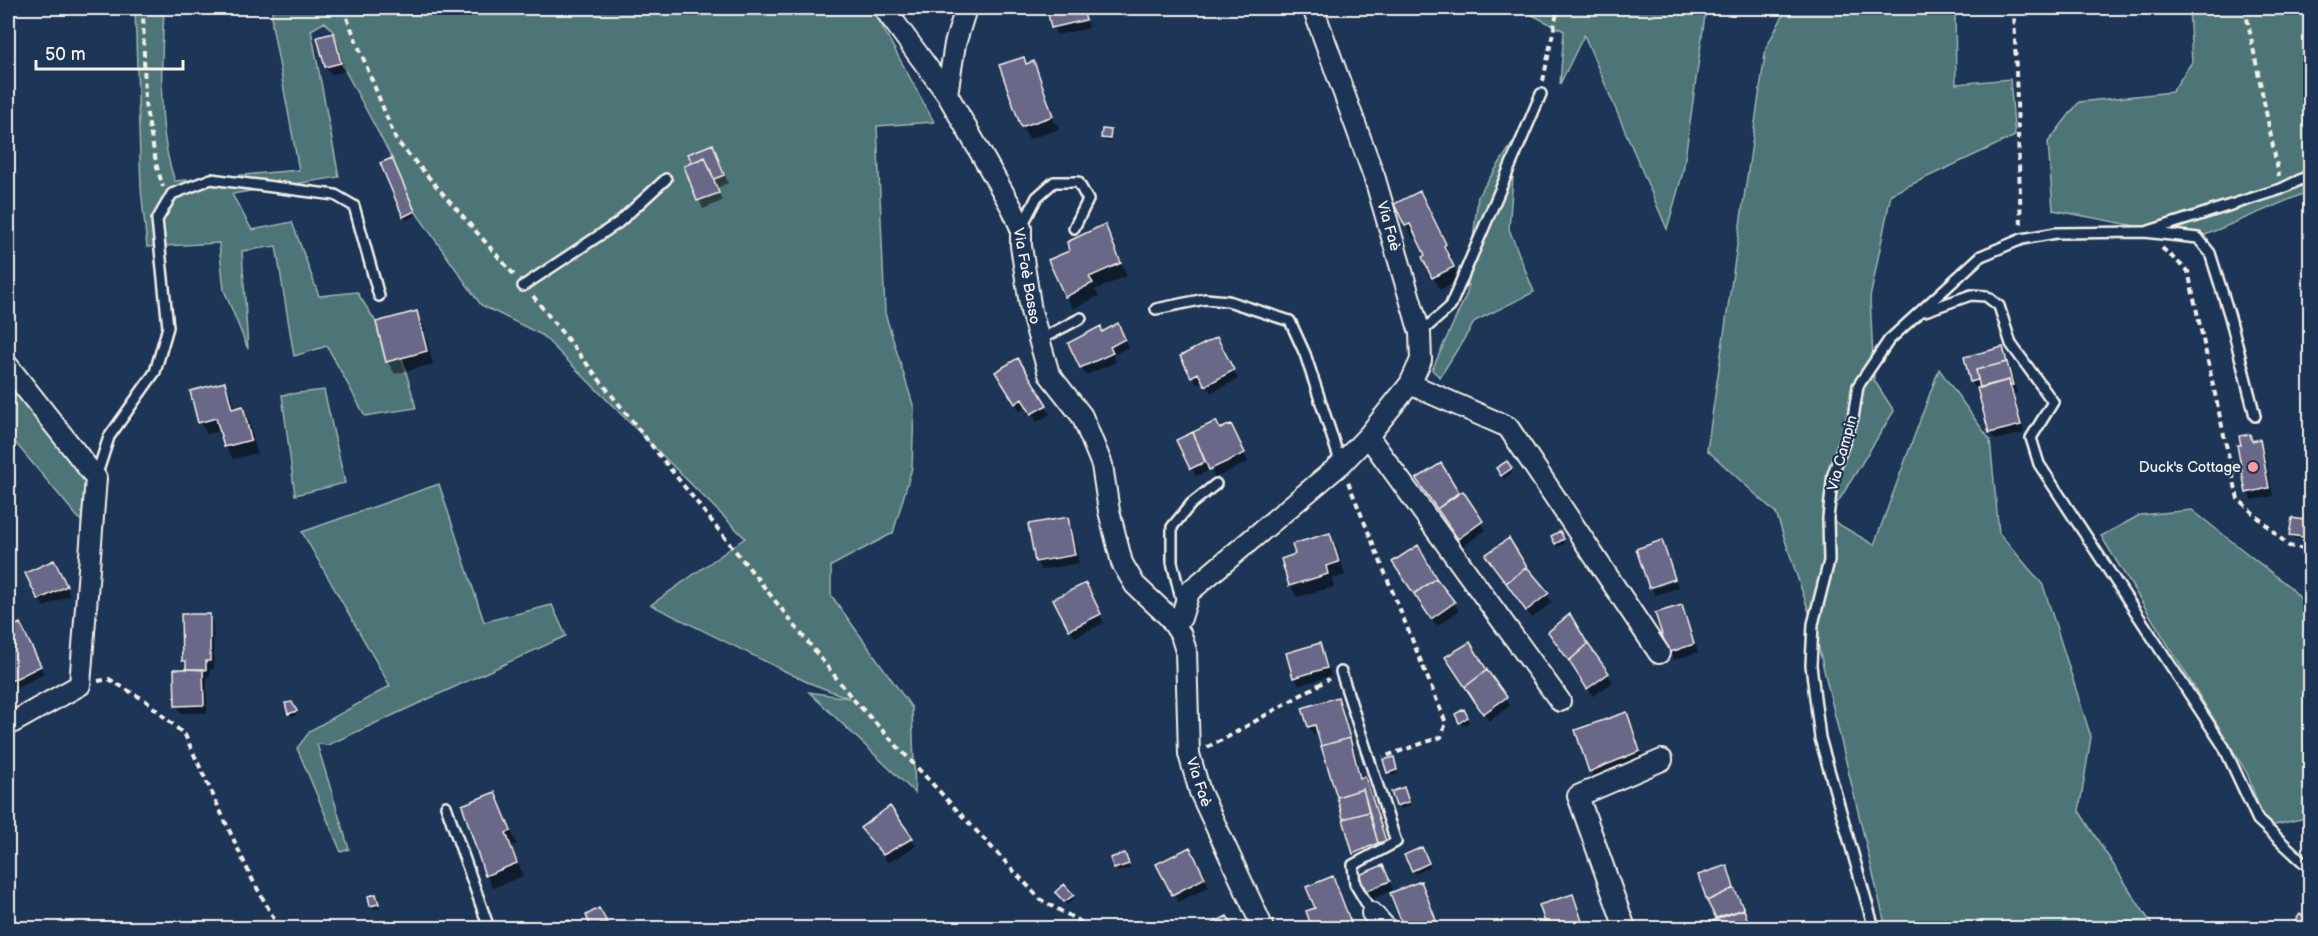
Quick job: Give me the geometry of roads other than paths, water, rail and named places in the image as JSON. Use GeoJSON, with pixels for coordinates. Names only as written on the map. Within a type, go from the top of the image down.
{"type":"FeatureCollection","features":[{"type":"Feature","properties":{"kind":"street","name":"Via Faè Basso"},"geometry":{"type":"LineString","coordinates":[[884,8],[947,94],[1012,208],[1021,228],[1021,246],[1031,311],[1049,374],[1082,416],[1102,465],[1108,512],[1122,562],[1135,585],[1176,618]]}},
{"type":"Feature","properties":{"kind":"street"},"geometry":{"type":"LineString","coordinates":[[947,94],[955,44],[966,8]]}},
{"type":"Feature","properties":{"kind":"street","name":"Via Faè"},"geometry":{"type":"LineString","coordinates":[[1263,928],[1200,792],[1189,754],[1185,651],[1176,618],[1189,592],[1341,464],[1368,436],[1410,384],[1421,360],[1420,333],[1375,179],[1313,8]]}},
{"type":"Feature","properties":{"kind":"street"},"geometry":{"type":"LineString","coordinates":[[8,366],[96,478],[80,684],[8,724]]}},
{"type":"Feature","properties":{"kind":"street"},"geometry":{"type":"LineString","coordinates":[[1410,384],[1508,427],[1659,653]]}},
{"type":"Feature","properties":{"kind":"street"},"geometry":{"type":"LineString","coordinates":[[1368,436],[1560,701]]}},
{"type":"Feature","properties":{"kind":"street"},"geometry":{"type":"LineString","coordinates":[[1625,928],[1578,795],[1662,760]]}},
{"type":"Feature","properties":{"kind":"street"},"geometry":{"type":"LineString","coordinates":[[1372,913],[1386,928]]}},
{"type":"Feature","properties":{"kind":"lane"},"geometry":{"type":"LineString","coordinates":[[1420,333],[1450,307],[1541,94]]}},
{"type":"Feature","properties":{"kind":"lane","name":"Via Campin"},"geometry":{"type":"LineString","coordinates":[[2144,232],[2281,189],[2310,175]]}},
{"type":"Feature","properties":{"kind":"lane"},"geometry":{"type":"LineString","coordinates":[[96,478],[109,437],[155,372],[168,327],[158,220],[172,194],[211,179],[335,195],[354,206],[379,297]]}},
{"type":"Feature","properties":{"kind":"lane"},"geometry":{"type":"LineString","coordinates":[[524,286],[618,223],[666,179]]}},
{"type":"Feature","properties":{"kind":"lane"},"geometry":{"type":"LineString","coordinates":[[1021,228],[1037,196],[1054,182],[1078,182],[1088,200],[1074,228]]}},
{"type":"Feature","properties":{"kind":"lane","name":"Via Campin"},"geometry":{"type":"LineString","coordinates":[[1874,928],[1820,738],[1811,665],[1813,624],[1829,561],[1828,518],[1833,474],[1853,418],[1858,386],[1889,340],[1981,256],[2022,239],[2056,233],[2144,232],[2198,238],[2210,253],[2230,317],[2255,416]]}},
{"type":"Feature","properties":{"kind":"lane"},"geometry":{"type":"LineString","coordinates":[[1921,312],[1971,295],[1986,296],[1999,306],[2011,344],[2053,402],[2031,438],[2039,464],[2224,747],[2259,820],[2310,866]]}},
{"type":"Feature","properties":{"kind":"lane"},"geometry":{"type":"LineString","coordinates":[[1156,309],[1205,299],[1228,301],[1290,321],[1305,354],[1341,464]]}},
{"type":"Feature","properties":{"kind":"lane"},"geometry":{"type":"LineString","coordinates":[[1040,340],[1081,318]]}},
{"type":"Feature","properties":{"kind":"lane"},"geometry":{"type":"LineString","coordinates":[[1176,618],[1172,527],[1191,504],[1216,484]]}},
{"type":"Feature","properties":{"kind":"lane"},"geometry":{"type":"LineString","coordinates":[[1341,672],[1396,842],[1353,865],[1355,884],[1372,913]]}},
{"type":"Feature","properties":{"kind":"lane"},"geometry":{"type":"LineString","coordinates":[[446,806],[489,928]]}},
{"type":"Feature","properties":{"kind":"place","name":"Duck's Cottage"},"geometry":{"type":"Point","coordinates":[2253,467]}}]}
